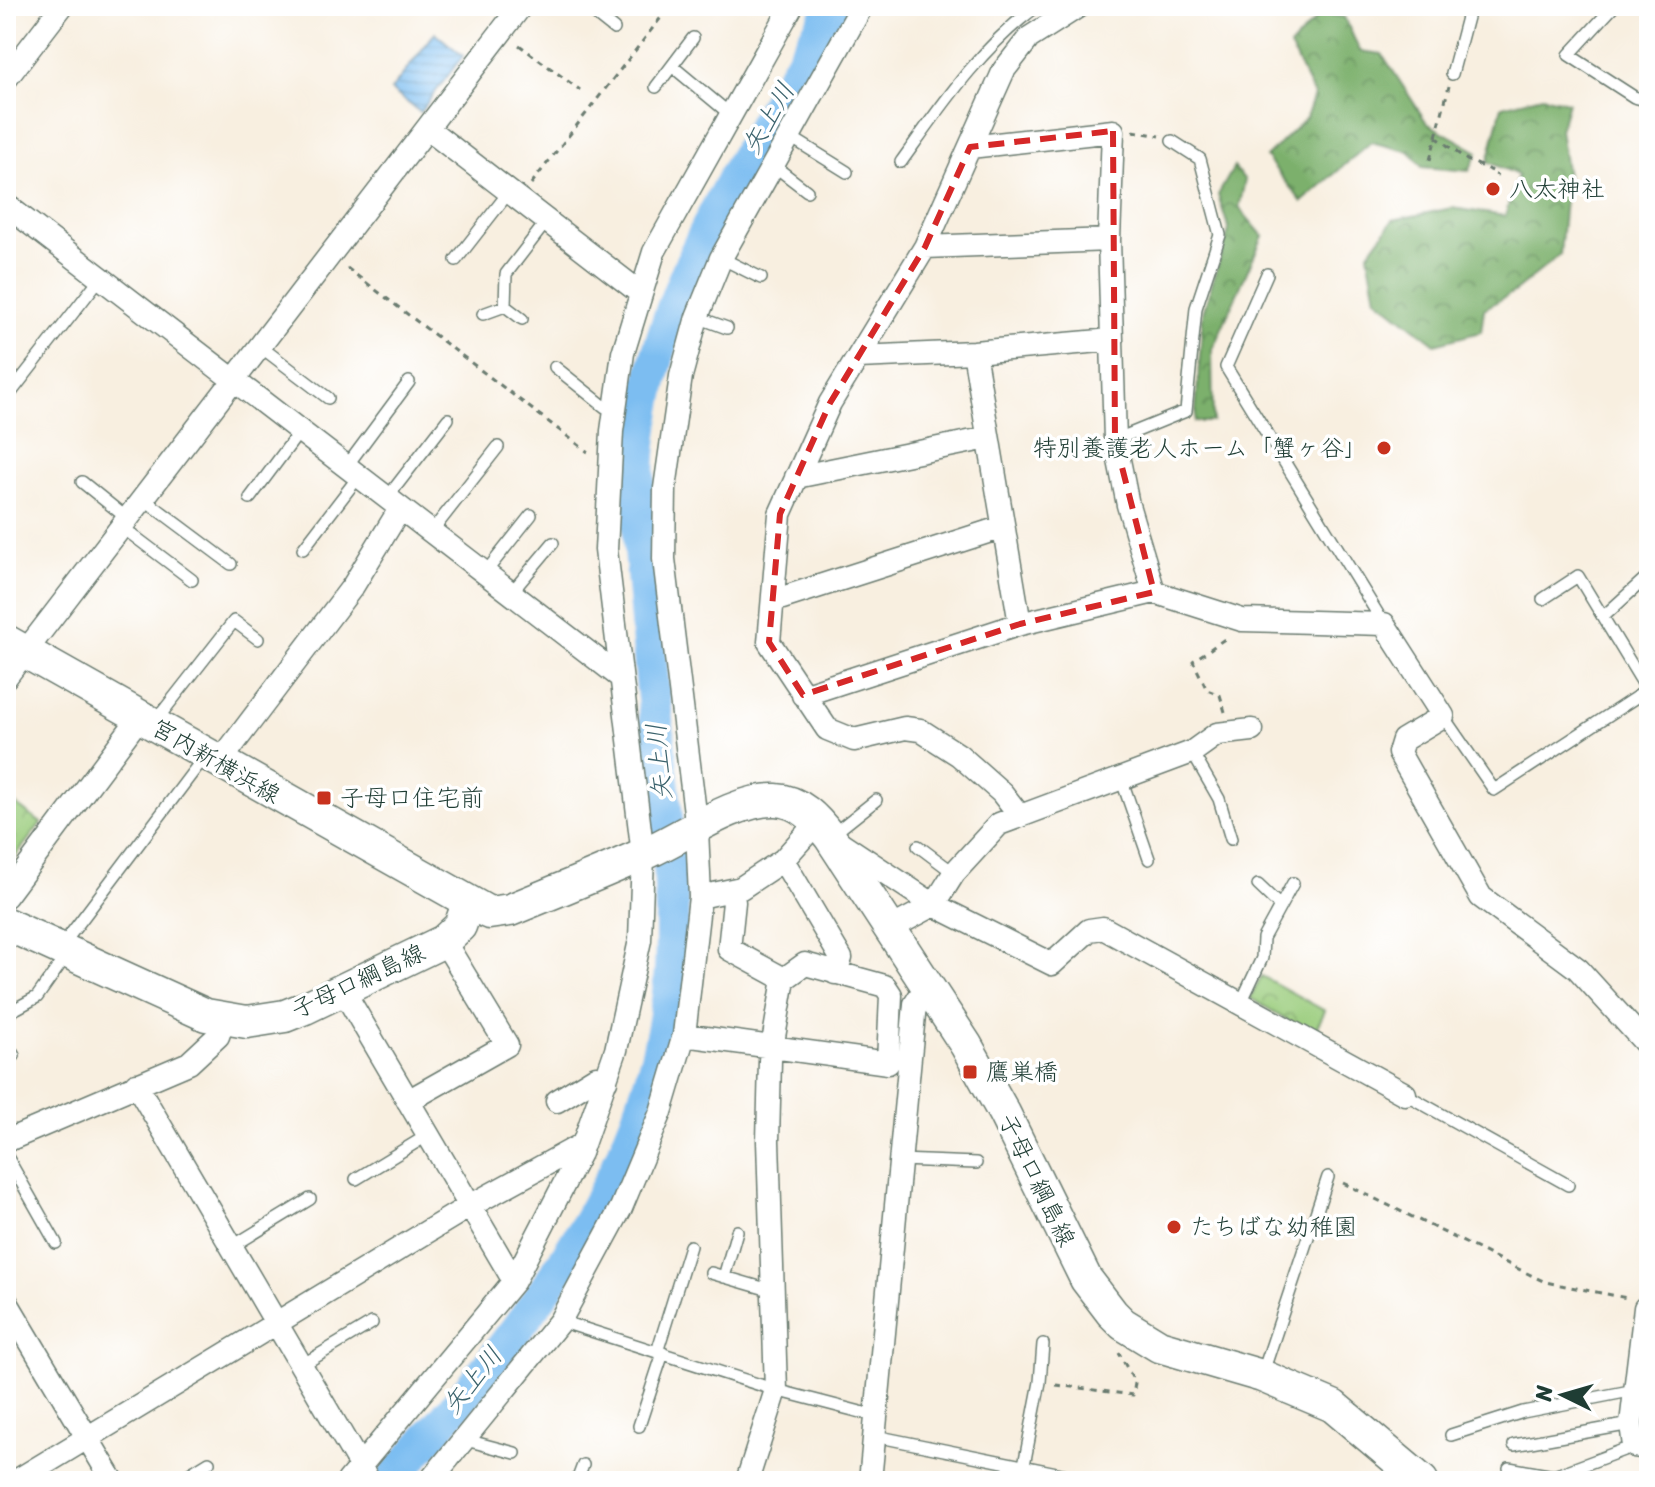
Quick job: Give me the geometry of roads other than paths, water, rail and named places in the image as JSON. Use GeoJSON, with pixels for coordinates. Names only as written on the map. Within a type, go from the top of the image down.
{"type":"FeatureCollection","features":[{"type":"Feature","properties":{"kind":"main road","name":"宮内新横浜線"},"geometry":{"type":"LineString","coordinates":[[16,647],[468,904]]}},
{"type":"Feature","properties":{"kind":"main road","name":"子母口綱島線"},"geometry":{"type":"LineString","coordinates":[[645,854],[731,810],[767,800],[797,805],[824,829],[928,983],[1004,1113],[1086,1279],[1112,1313],[1123,1324],[1159,1346],[1262,1376],[1333,1406],[1408,1475]]}},
{"type":"Feature","properties":{"kind":"main road"},"geometry":{"type":"LineString","coordinates":[[468,904],[489,913],[510,910],[645,854]]}},
{"type":"Feature","properties":{"kind":"main road","name":"子母口綱島線"},"geometry":{"type":"LineString","coordinates":[[6,924],[184,1007],[224,1019],[247,1022],[285,1016],[444,941],[460,926],[468,904]]}},
{"type":"Feature","properties":{"kind":"street"},"geometry":{"type":"LineString","coordinates":[[6,79],[62,6]]}},
{"type":"Feature","properties":{"kind":"street"},"geometry":{"type":"LineString","coordinates":[[6,677],[16,647],[144,499],[521,6]]}},
{"type":"Feature","properties":{"kind":"street"},"geometry":{"type":"LineString","coordinates":[[136,1084],[302,1365],[359,1476],[514,1281],[583,1144],[616,1050],[640,940],[645,854],[619,676],[606,550],[615,408],[623,353],[639,292],[654,252],[792,6]]}},
{"type":"Feature","properties":{"kind":"street"},"geometry":{"type":"LineString","coordinates":[[430,1481],[560,1321],[621,1208],[661,1112],[684,1035],[700,897],[664,559],[665,488],[671,432],[681,376],[697,317],[721,258],[862,6]]}},
{"type":"Feature","properties":{"kind":"street"},"geometry":{"type":"LineString","coordinates":[[1019,815],[1002,793],[959,755],[920,730],[905,728],[854,740],[827,729],[769,642],[780,514],[830,403],[925,247],[947,191],[1004,70],[1029,38],[1079,6]]}},
{"type":"Feature","properties":{"kind":"street"},"geometry":{"type":"LineString","coordinates":[[428,129],[639,292]]}},
{"type":"Feature","properties":{"kind":"street"},"geometry":{"type":"LineString","coordinates":[[970,147],[1113,131],[1109,240],[1115,440],[1128,505],[1154,592]]}},
{"type":"Feature","properties":{"kind":"street"},"geometry":{"type":"LineString","coordinates":[[6,205],[394,504],[433,530],[619,676]]}},
{"type":"Feature","properties":{"kind":"street"},"geometry":{"type":"LineString","coordinates":[[925,247],[1109,240]]}},
{"type":"Feature","properties":{"kind":"street"},"geometry":{"type":"LineString","coordinates":[[858,357],[974,352],[1112,340]]}},
{"type":"Feature","properties":{"kind":"street"},"geometry":{"type":"LineString","coordinates":[[974,352],[1020,624]]}},
{"type":"Feature","properties":{"kind":"street"},"geometry":{"type":"LineString","coordinates":[[796,477],[988,438]]}},
{"type":"Feature","properties":{"kind":"street"},"geometry":{"type":"LineString","coordinates":[[212,759],[353,586],[394,504]]}},
{"type":"Feature","properties":{"kind":"street"},"geometry":{"type":"LineString","coordinates":[[773,601],[1003,527]]}},
{"type":"Feature","properties":{"kind":"street"},"geometry":{"type":"LineString","coordinates":[[803,695],[1020,624],[1154,592],[1242,620],[1384,624],[1443,716],[1403,740],[1399,753],[1459,863],[1481,897],[1578,969],[1649,1047]]}},
{"type":"Feature","properties":{"kind":"street"},"geometry":{"type":"LineString","coordinates":[[6,896],[146,722]]}},
{"type":"Feature","properties":{"kind":"street"},"geometry":{"type":"LineString","coordinates":[[891,928],[934,905],[954,873],[999,824],[1192,752],[1217,734],[1252,730]]}},
{"type":"Feature","properties":{"kind":"street"},"geometry":{"type":"LineString","coordinates":[[700,897],[731,892],[783,860],[824,829],[934,905],[1052,964],[1089,930],[1103,928],[1405,1094]]}},
{"type":"Feature","properties":{"kind":"street"},"geometry":{"type":"LineString","coordinates":[[783,860],[841,958],[835,973]]}},
{"type":"Feature","properties":{"kind":"street"},"geometry":{"type":"LineString","coordinates":[[731,892],[734,902],[729,949],[784,979]]}},
{"type":"Feature","properties":{"kind":"street"},"geometry":{"type":"LineString","coordinates":[[408,1101],[507,1045],[444,941]]}},
{"type":"Feature","properties":{"kind":"street"},"geometry":{"type":"LineString","coordinates":[[684,1035],[722,1043],[772,1045],[888,1063],[892,1008],[885,986],[805,964],[784,979],[772,1045],[768,1141],[776,1390],[747,1481]]}},
{"type":"Feature","properties":{"kind":"street"},"geometry":{"type":"LineString","coordinates":[[870,1481],[915,1004],[928,983]]}},
{"type":"Feature","properties":{"kind":"street"},"geometry":{"type":"LineString","coordinates":[[343,990],[514,1281]]}},
{"type":"Feature","properties":{"kind":"street"},"geometry":{"type":"LineString","coordinates":[[6,1141],[189,1063],[218,1036],[224,1019]]}},
{"type":"Feature","properties":{"kind":"street"},"geometry":{"type":"LineString","coordinates":[[557,1101],[596,1077],[606,1081]]}},
{"type":"Feature","properties":{"kind":"street"},"geometry":{"type":"LineString","coordinates":[[16,1481],[468,1207],[583,1144]]}},
{"type":"Feature","properties":{"kind":"street"},"geometry":{"type":"LineString","coordinates":[[6,1301],[15,1336],[113,1481]]}},
{"type":"Feature","properties":{"kind":"street"},"geometry":{"type":"LineString","coordinates":[[1638,1440],[1635,1390],[1647,1308]]}},
{"type":"Feature","properties":{"kind":"lane"},"geometry":{"type":"LineString","coordinates":[[585,6],[614,29]]}},
{"type":"Feature","properties":{"kind":"lane"},"geometry":{"type":"LineString","coordinates":[[901,162],[965,73],[1009,27],[1037,6]]}},
{"type":"Feature","properties":{"kind":"lane"},"geometry":{"type":"LineString","coordinates":[[1452,74],[1470,6]]}},
{"type":"Feature","properties":{"kind":"lane"},"geometry":{"type":"LineString","coordinates":[[1596,6],[1611,8]]}},
{"type":"Feature","properties":{"kind":"lane"},"geometry":{"type":"LineString","coordinates":[[1611,8],[1569,55],[1634,97],[1649,101]]}},
{"type":"Feature","properties":{"kind":"lane"},"geometry":{"type":"LineString","coordinates":[[656,87],[693,38]]}},
{"type":"Feature","properties":{"kind":"lane"},"geometry":{"type":"LineString","coordinates":[[672,66],[731,115]]}},
{"type":"Feature","properties":{"kind":"lane"},"geometry":{"type":"LineString","coordinates":[[789,136],[847,172]]}},
{"type":"Feature","properties":{"kind":"lane"},"geometry":{"type":"LineString","coordinates":[[1115,440],[1186,411],[1196,308],[1220,235],[1200,159],[1172,141]]}},
{"type":"Feature","properties":{"kind":"lane"},"geometry":{"type":"LineString","coordinates":[[773,165],[807,191]]}},
{"type":"Feature","properties":{"kind":"lane"},"geometry":{"type":"LineString","coordinates":[[456,260],[514,196]]}},
{"type":"Feature","properties":{"kind":"lane"},"geometry":{"type":"LineString","coordinates":[[505,306],[506,274],[546,222]]}},
{"type":"Feature","properties":{"kind":"lane"},"geometry":{"type":"LineString","coordinates":[[721,258],[761,278]]}},
{"type":"Feature","properties":{"kind":"lane"},"geometry":{"type":"LineString","coordinates":[[1267,274],[1226,367],[1384,624]]}},
{"type":"Feature","properties":{"kind":"lane"},"geometry":{"type":"LineString","coordinates":[[6,399],[101,277]]}},
{"type":"Feature","properties":{"kind":"lane"},"geometry":{"type":"LineString","coordinates":[[483,314],[505,306]]}},
{"type":"Feature","properties":{"kind":"lane"},"geometry":{"type":"LineString","coordinates":[[505,306],[522,319]]}},
{"type":"Feature","properties":{"kind":"lane"},"geometry":{"type":"LineString","coordinates":[[697,317],[727,328]]}},
{"type":"Feature","properties":{"kind":"lane"},"geometry":{"type":"LineString","coordinates":[[261,347],[328,398]]}},
{"type":"Feature","properties":{"kind":"lane"},"geometry":{"type":"LineString","coordinates":[[555,367],[605,407],[615,408]]}},
{"type":"Feature","properties":{"kind":"lane"},"geometry":{"type":"LineString","coordinates":[[303,549],[409,382]]}},
{"type":"Feature","properties":{"kind":"lane"},"geometry":{"type":"LineString","coordinates":[[394,504],[448,419]]}},
{"type":"Feature","properties":{"kind":"lane"},"geometry":{"type":"LineString","coordinates":[[250,498],[300,431]]}},
{"type":"Feature","properties":{"kind":"lane"},"geometry":{"type":"LineString","coordinates":[[433,530],[498,447]]}},
{"type":"Feature","properties":{"kind":"lane"},"geometry":{"type":"LineString","coordinates":[[82,482],[192,580]]}},
{"type":"Feature","properties":{"kind":"lane"},"geometry":{"type":"LineString","coordinates":[[144,499],[231,564]]}},
{"type":"Feature","properties":{"kind":"lane"},"geometry":{"type":"LineString","coordinates":[[485,573],[531,515]]}},
{"type":"Feature","properties":{"kind":"lane"},"geometry":{"type":"LineString","coordinates":[[511,593],[553,543]]}},
{"type":"Feature","properties":{"kind":"lane"},"geometry":{"type":"LineString","coordinates":[[1603,617],[1649,575]]}},
{"type":"Feature","properties":{"kind":"lane"},"geometry":{"type":"LineString","coordinates":[[1443,716],[1494,790],[1647,690],[1578,576],[1543,599]]}},
{"type":"Feature","properties":{"kind":"lane"},"geometry":{"type":"LineString","coordinates":[[146,722],[234,621],[258,639]]}},
{"type":"Feature","properties":{"kind":"lane"},"geometry":{"type":"LineString","coordinates":[[1192,752],[1219,799],[1231,839]]}},
{"type":"Feature","properties":{"kind":"lane"},"geometry":{"type":"LineString","coordinates":[[6,1014],[37,997],[64,951],[212,759]]}},
{"type":"Feature","properties":{"kind":"lane"},"geometry":{"type":"LineString","coordinates":[[1121,778],[1149,859]]}},
{"type":"Feature","properties":{"kind":"lane"},"geometry":{"type":"LineString","coordinates":[[824,829],[876,800]]}},
{"type":"Feature","properties":{"kind":"lane"},"geometry":{"type":"LineString","coordinates":[[918,846],[954,873]]}},
{"type":"Feature","properties":{"kind":"lane"},"geometry":{"type":"LineString","coordinates":[[1240,1005],[1262,958],[1263,938],[1293,883]]}},
{"type":"Feature","properties":{"kind":"lane"},"geometry":{"type":"LineString","coordinates":[[1258,885],[1280,906]]}},
{"type":"Feature","properties":{"kind":"lane"},"geometry":{"type":"LineString","coordinates":[[6,1042],[14,1056]]}},
{"type":"Feature","properties":{"kind":"lane"},"geometry":{"type":"LineString","coordinates":[[1405,1094],[1568,1185]]}},
{"type":"Feature","properties":{"kind":"lane"},"geometry":{"type":"LineString","coordinates":[[356,1179],[428,1135]]}},
{"type":"Feature","properties":{"kind":"lane"},"geometry":{"type":"LineString","coordinates":[[6,1155],[56,1243]]}},
{"type":"Feature","properties":{"kind":"lane"},"geometry":{"type":"LineString","coordinates":[[900,1160],[976,1163]]}},
{"type":"Feature","properties":{"kind":"lane"},"geometry":{"type":"LineString","coordinates":[[1262,1376],[1328,1177]]}},
{"type":"Feature","properties":{"kind":"lane"},"geometry":{"type":"LineString","coordinates":[[233,1246],[310,1199]]}},
{"type":"Feature","properties":{"kind":"lane"},"geometry":{"type":"LineString","coordinates":[[724,1277],[737,1231]]}},
{"type":"Feature","properties":{"kind":"lane"},"geometry":{"type":"LineString","coordinates":[[639,1426],[690,1246]]}},
{"type":"Feature","properties":{"kind":"lane"},"geometry":{"type":"LineString","coordinates":[[711,1273],[773,1291]]}},
{"type":"Feature","properties":{"kind":"lane"},"geometry":{"type":"LineString","coordinates":[[560,1321],[776,1390],[875,1426],[1096,1481]]}},
{"type":"Feature","properties":{"kind":"lane"},"geometry":{"type":"LineString","coordinates":[[302,1365],[372,1323]]}},
{"type":"Feature","properties":{"kind":"lane"},"geometry":{"type":"LineString","coordinates":[[1024,1465],[1040,1382],[1043,1344]]}},
{"type":"Feature","properties":{"kind":"lane"},"geometry":{"type":"LineString","coordinates":[[1451,1435],[1523,1412],[1635,1390]]}},
{"type":"Feature","properties":{"kind":"lane"},"geometry":{"type":"LineString","coordinates":[[466,1440],[515,1453]]}},
{"type":"Feature","properties":{"kind":"lane"},"geometry":{"type":"LineString","coordinates":[[1514,1445],[1638,1440]]}},
{"type":"Feature","properties":{"kind":"lane"},"geometry":{"type":"LineString","coordinates":[[1509,1468],[1554,1476],[1638,1440]]}},
{"type":"Feature","properties":{"kind":"lane"},"geometry":{"type":"LineString","coordinates":[[178,1481],[209,1462]]}},
{"type":"Feature","properties":{"kind":"lane"},"geometry":{"type":"LineString","coordinates":[[577,1481],[583,1465]]}},
{"type":"Feature","properties":{"kind":"water"},"geometry":{"type":"Polygon","coordinates":[[[435,33],[463,56],[420,112],[391,90],[435,33]]]}},
{"type":"Feature","properties":{"kind":"waterway","name":"矢上川"},"geometry":{"type":"LineString","coordinates":[[391,1481],[484,1371],[529,1313],[570,1252],[606,1189],[636,1123],[658,1054],[670,983],[672,913],[640,531],[638,465],[643,421],[673,308],[695,256],[746,156],[833,6]]}},
{"type":"Feature","properties":{"kind":"place","name":"八太神社"},"geometry":{"type":"Point","coordinates":[1493,189]}},
{"type":"Feature","properties":{"kind":"place","name":"特別養護老人ホーム「蟹ヶ谷」"},"geometry":{"type":"Point","coordinates":[1384,448]}},
{"type":"Feature","properties":{"kind":"place","name":"子母口住宅前"},"geometry":{"type":"Point","coordinates":[324,798]}},
{"type":"Feature","properties":{"kind":"place","name":"鷹巣橋"},"geometry":{"type":"Point","coordinates":[970,1072]}},
{"type":"Feature","properties":{"kind":"place","name":"たちばな幼稚園"},"geometry":{"type":"Point","coordinates":[1174,1227]}}]}
